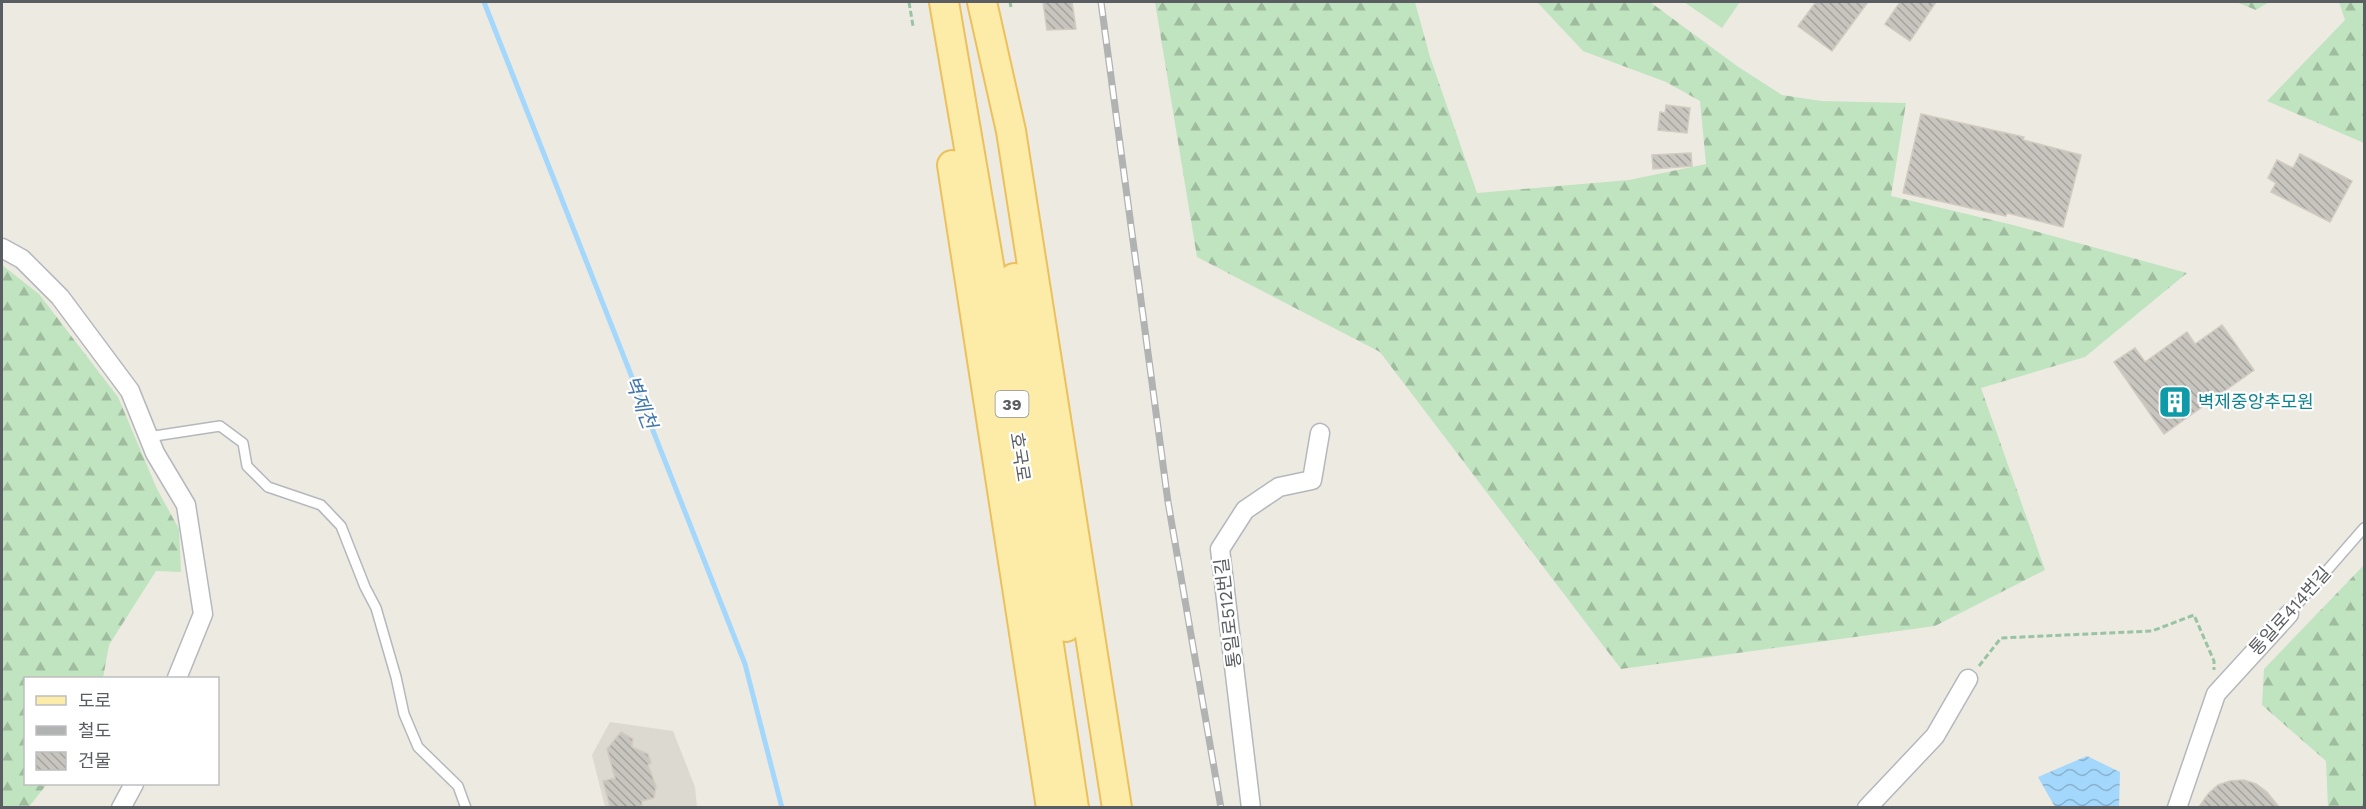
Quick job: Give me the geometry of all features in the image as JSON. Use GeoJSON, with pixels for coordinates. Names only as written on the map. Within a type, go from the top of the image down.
{"type":"FeatureCollection","features":[{"type":"Feature","properties":{"kind":"main road"},"geometry":{"type":"LineString","coordinates":[[936,2],[949,144],[1051,807]]}},
{"type":"Feature","properties":{"kind":"main road","name":"호국로"},"geometry":{"type":"LineString","coordinates":[[944,2],[1004,352],[1074,807]]}},
{"type":"Feature","properties":{"kind":"main road","name":"호국로"},"geometry":{"type":"LineString","coordinates":[[972,2],[1093,807]]}},
{"type":"Feature","properties":{"kind":"main road"},"geometry":{"type":"LineString","coordinates":[[982,2],[1011,131],[1117,807]]}},
{"type":"Feature","properties":{"kind":"street"},"geometry":{"type":"LineString","coordinates":[[2,248],[22,259],[60,297],[130,391],[155,453],[186,505],[203,614],[177,677]]}},
{"type":"Feature","properties":{"kind":"street","name":"통일로512번길"},"geometry":{"type":"LineString","coordinates":[[1251,807],[1220,549],[1245,510],[1279,487],[1312,480],[1320,434]]}},
{"type":"Feature","properties":{"kind":"street","name":"통일로414번길"},"geometry":{"type":"LineString","coordinates":[[2216,694],[2289,614]]}},
{"type":"Feature","properties":{"kind":"street"},"geometry":{"type":"LineString","coordinates":[[1866,807],[1935,736],[1968,679]]}},
{"type":"Feature","properties":{"kind":"street"},"geometry":{"type":"LineString","coordinates":[[2177,807],[2216,694]]}},
{"type":"Feature","properties":{"kind":"street"},"geometry":{"type":"LineString","coordinates":[[121,807],[133,785]]}},
{"type":"Feature","properties":{"kind":"lane"},"geometry":{"type":"LineString","coordinates":[[148,437],[220,426],[243,443],[247,466],[268,487],[321,506],[341,526],[365,587],[376,608],[404,714],[418,747],[458,786],[466,807]]}},
{"type":"Feature","properties":{"kind":"lane","name":"통일로414번길"},"geometry":{"type":"LineString","coordinates":[[2289,614],[2364,528]]}},
{"type":"Feature","properties":{"kind":"path"},"geometry":{"type":"LineString","coordinates":[[909,2],[914,26]]}},
{"type":"Feature","properties":{"kind":"path"},"geometry":{"type":"LineString","coordinates":[[1010,2],[1011,7]]}},
{"type":"Feature","properties":{"kind":"path"},"geometry":{"type":"LineString","coordinates":[[1968,679],[2001,638],[2152,632],[2193,615],[2214,661],[2216,694]]}},
{"type":"Feature","properties":{"kind":"shaded area"},"geometry":{"type":"Polygon","coordinates":[[[610,722],[673,731],[695,787],[697,807],[605,807],[592,755],[610,722]]]}},
{"type":"Feature","properties":{"kind":"green space"},"geometry":{"type":"Polygon","coordinates":[[[1155,2],[1415,2],[1430,57],[1477,193],[1629,180],[1706,164],[1700,101],[1666,82],[1583,51],[1537,2],[1650,2],[1737,66],[1782,95],[1821,101],[1906,103],[1891,196],[2013,225],[2187,273],[2085,357],[1981,388],[2045,570],[1935,626],[1621,669],[1380,352],[1197,257],[1155,2]]]}},
{"type":"Feature","properties":{"kind":"green space"},"geometry":{"type":"Polygon","coordinates":[[[1684,2],[1740,2],[1722,28],[1684,2]]]}},
{"type":"Feature","properties":{"kind":"green space"},"geometry":{"type":"Polygon","coordinates":[[[2236,2],[2269,2],[2256,10],[2236,2]]]}},
{"type":"Feature","properties":{"kind":"green space"},"geometry":{"type":"Polygon","coordinates":[[[2339,2],[2364,2],[2364,143],[2267,101],[2345,20],[2339,2]]]}},
{"type":"Feature","properties":{"kind":"green space"},"geometry":{"type":"Polygon","coordinates":[[[2,265],[39,294],[118,397],[157,489],[179,529],[181,572],[156,571],[109,645],[103,677],[24,677],[24,785],[46,785],[28,808],[2,807],[2,265]]]}},
{"type":"Feature","properties":{"kind":"green space"},"geometry":{"type":"Polygon","coordinates":[[[2364,565],[2364,807],[2328,807],[2326,761],[2262,705],[2264,669],[2364,565]]]}},
{"type":"Feature","properties":{"kind":"water"},"geometry":{"type":"Polygon","coordinates":[[[2087,756],[2120,772],[2119,807],[2055,807],[2038,777],[2087,756]]]}},
{"type":"Feature","properties":{"kind":"building"},"geometry":{"type":"Polygon","coordinates":[[[1043,2],[1072,2],[1076,29],[1047,30],[1043,2]]]}},
{"type":"Feature","properties":{"kind":"building"},"geometry":{"type":"Polygon","coordinates":[[[1816,2],[1868,2],[1832,51],[1798,26],[1816,2]]]}},
{"type":"Feature","properties":{"kind":"building"},"geometry":{"type":"Polygon","coordinates":[[[1900,2],[1936,2],[1910,41],[1885,24],[1900,2]]]}},
{"type":"Feature","properties":{"kind":"building"},"geometry":{"type":"Polygon","coordinates":[[[1666,105],[1690,108],[1687,133],[1658,130],[1660,112],[1665,113],[1666,105]]]}},
{"type":"Feature","properties":{"kind":"building"},"geometry":{"type":"Polygon","coordinates":[[[1921,114],[2024,137],[2023,140],[2081,155],[2063,227],[2007,213],[2006,216],[1903,193],[1921,114]]]}},
{"type":"Feature","properties":{"kind":"building"},"geometry":{"type":"Polygon","coordinates":[[[1691,153],[1692,166],[1653,169],[1652,155],[1691,153]]]}},
{"type":"Feature","properties":{"kind":"building"},"geometry":{"type":"Polygon","coordinates":[[[2300,154],[2352,181],[2330,222],[2271,192],[2276,183],[2268,178],[2277,160],[2293,168],[2300,154]]]}},
{"type":"Feature","properties":{"kind":"building","name":"벽제중앙추모원"},"geometry":{"type":"Polygon","coordinates":[[[2222,325],[2254,370],[2164,434],[2114,362],[2135,348],[2145,362],[2187,332],[2195,344],[2222,325]]]}},
{"type":"Feature","properties":{"kind":"building"},"geometry":{"type":"Polygon","coordinates":[[[621,732],[633,739],[632,747],[648,754],[651,763],[648,765],[656,786],[654,798],[642,801],[642,807],[610,807],[603,781],[615,778],[607,749],[621,732]]]}},
{"type":"Feature","properties":{"kind":"building"},"geometry":{"type":"Polygon","coordinates":[[[2244,780],[2256,784],[2267,792],[2279,807],[2199,807],[2218,785],[2244,780]]]}},
{"type":"Feature","properties":{"kind":"waterway","name":"벽제천"},"geometry":{"type":"LineString","coordinates":[[484,2],[745,664],[782,808]]}},
{"type":"Feature","properties":{"kind":"railway"},"geometry":{"type":"LineString","coordinates":[[1101,2],[1168,502],[1221,808]]}},
{"type":"Feature","properties":{"kind":"place","name":"벽제중앙추모원"},"geometry":{"type":"Point","coordinates":[2175,402]}}]}
